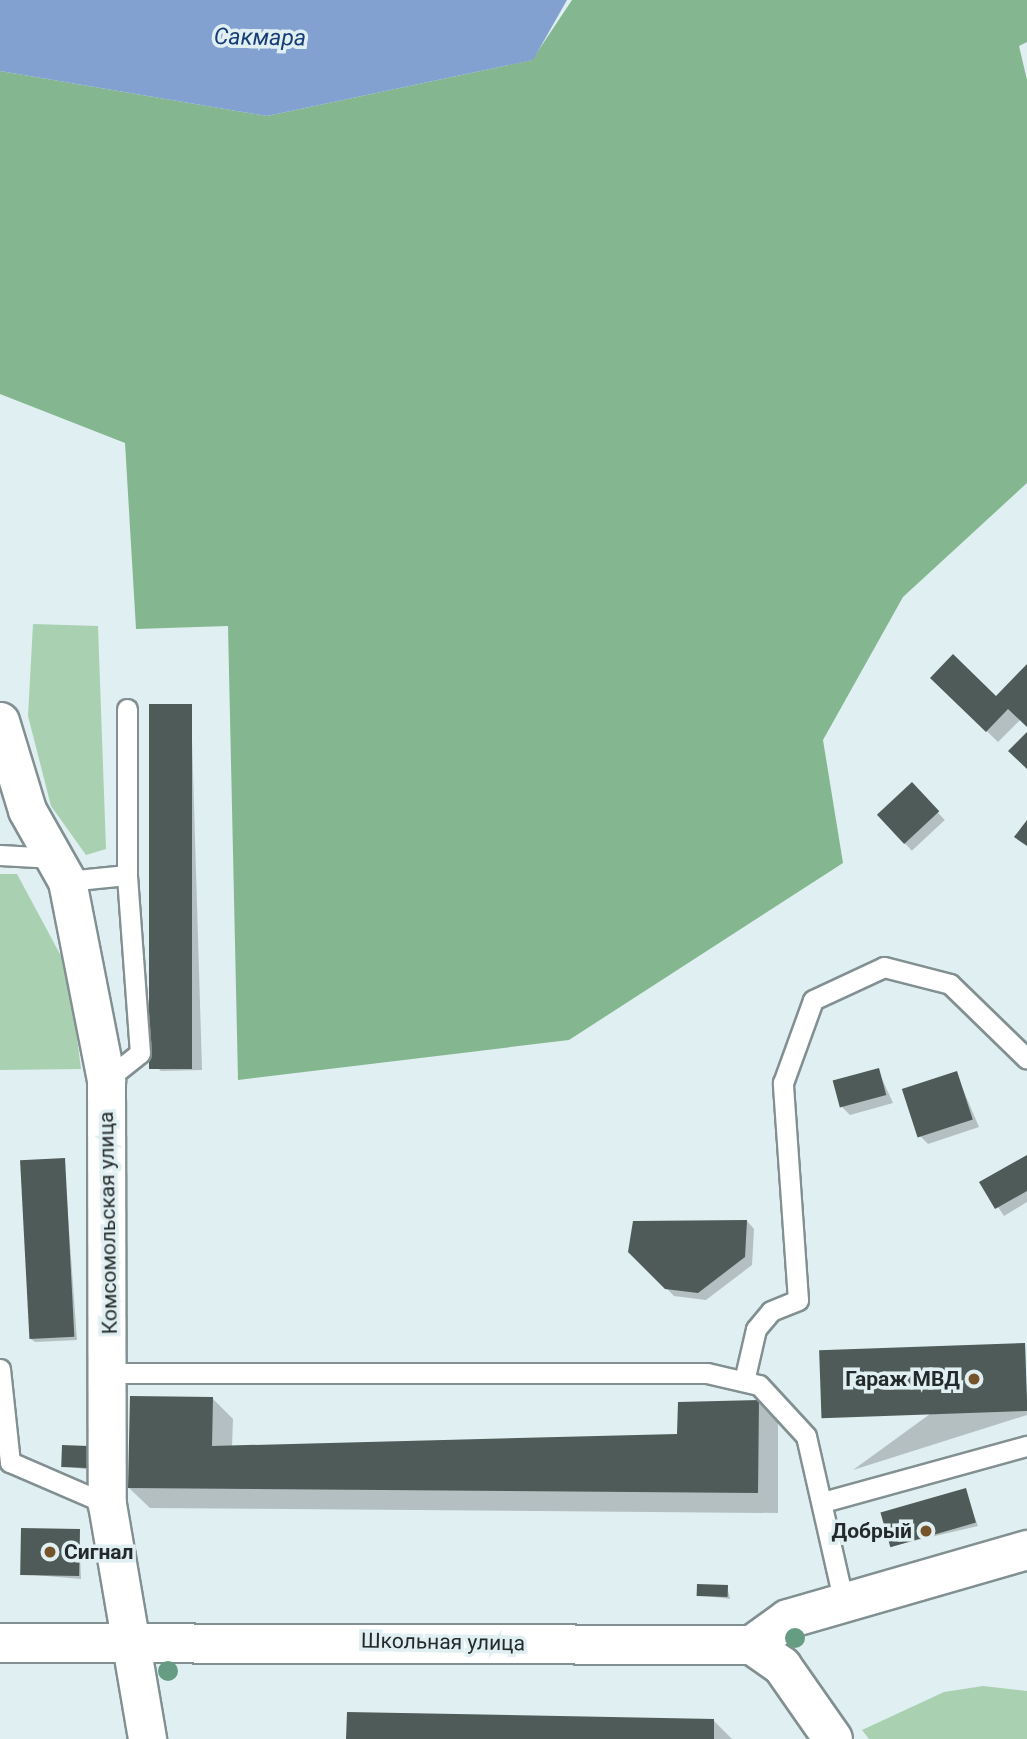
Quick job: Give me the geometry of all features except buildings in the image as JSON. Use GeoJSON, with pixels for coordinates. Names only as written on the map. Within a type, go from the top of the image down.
{"type":"FeatureCollection","features":[{"type":"Feature","properties":{"kind":"street","name":"Комсомольская улица"},"geometry":{"type":"LineString","coordinates":[[0,721],[27,810],[61,869],[106,1080],[110,1373],[107,1504],[134,1638],[147,1739]]}},
{"type":"Feature","properties":{"kind":"street"},"geometry":{"type":"LineString","coordinates":[[833,1739],[782,1666],[752,1645],[788,1619],[1027,1550]]}},
{"type":"Feature","properties":{"kind":"street","name":"Школьная улица"},"geometry":{"type":"LineString","coordinates":[[0,1643],[134,1638],[752,1645]]}},
{"type":"Feature","properties":{"kind":"lane"},"geometry":{"type":"LineString","coordinates":[[106,1080],[140,1053],[127,875],[127,709]]}},
{"type":"Feature","properties":{"kind":"lane"},"geometry":{"type":"LineString","coordinates":[[0,855],[61,869],[127,875]]}},
{"type":"Feature","properties":{"kind":"lane"},"geometry":{"type":"LineString","coordinates":[[744,1381],[756,1329],[771,1311],[798,1300],[783,1083],[813,1000],[884,967],[950,984],[1027,1059]]}},
{"type":"Feature","properties":{"kind":"lane"},"geometry":{"type":"LineString","coordinates":[[0,1369],[5,1460],[107,1504]]}},
{"type":"Feature","properties":{"kind":"lane"},"geometry":{"type":"LineString","coordinates":[[110,1373],[707,1373],[759,1385],[806,1436],[844,1603]]}},
{"type":"Feature","properties":{"kind":"lane"},"geometry":{"type":"LineString","coordinates":[[823,1502],[1027,1446]]}},
{"type":"Feature","properties":{"kind":"green space"},"geometry":{"type":"Polygon","coordinates":[[[572,0],[1027,0],[1027,42],[1019,46],[1027,80],[1027,483],[903,597],[823,740],[843,863],[569,1040],[238,1080],[228,626],[136,629],[125,443],[0,394],[0,71],[267,116],[532,60],[572,0]]]}},
{"type":"Feature","properties":{"kind":"green space"},"geometry":{"type":"Polygon","coordinates":[[[33,624],[98,626],[106,849],[86,855],[51,806],[28,716],[33,624]]]}},
{"type":"Feature","properties":{"kind":"green space"},"geometry":{"type":"Polygon","coordinates":[[[0,874],[17,874],[68,969],[81,1069],[0,1070],[0,874]]]}},
{"type":"Feature","properties":{"kind":"green space"},"geometry":{"type":"Polygon","coordinates":[[[983,1686],[1027,1691],[1027,1739],[869,1739],[862,1730],[944,1692],[983,1686]]]}},
{"type":"Feature","properties":{"kind":"water","name":"Сакмара"},"geometry":{"type":"Polygon","coordinates":[[[0,0],[567,0],[533,60],[267,116],[0,71],[0,0]]]}},
{"type":"Feature","properties":{"kind":"place","name":"Гараж МВД"},"geometry":{"type":"Point","coordinates":[974,1379]}},
{"type":"Feature","properties":{"kind":"place","name":"Добрый"},"geometry":{"type":"Point","coordinates":[926,1531]}},
{"type":"Feature","properties":{"kind":"place","name":"Сигнал"},"geometry":{"type":"Point","coordinates":[50,1552]}}]}
